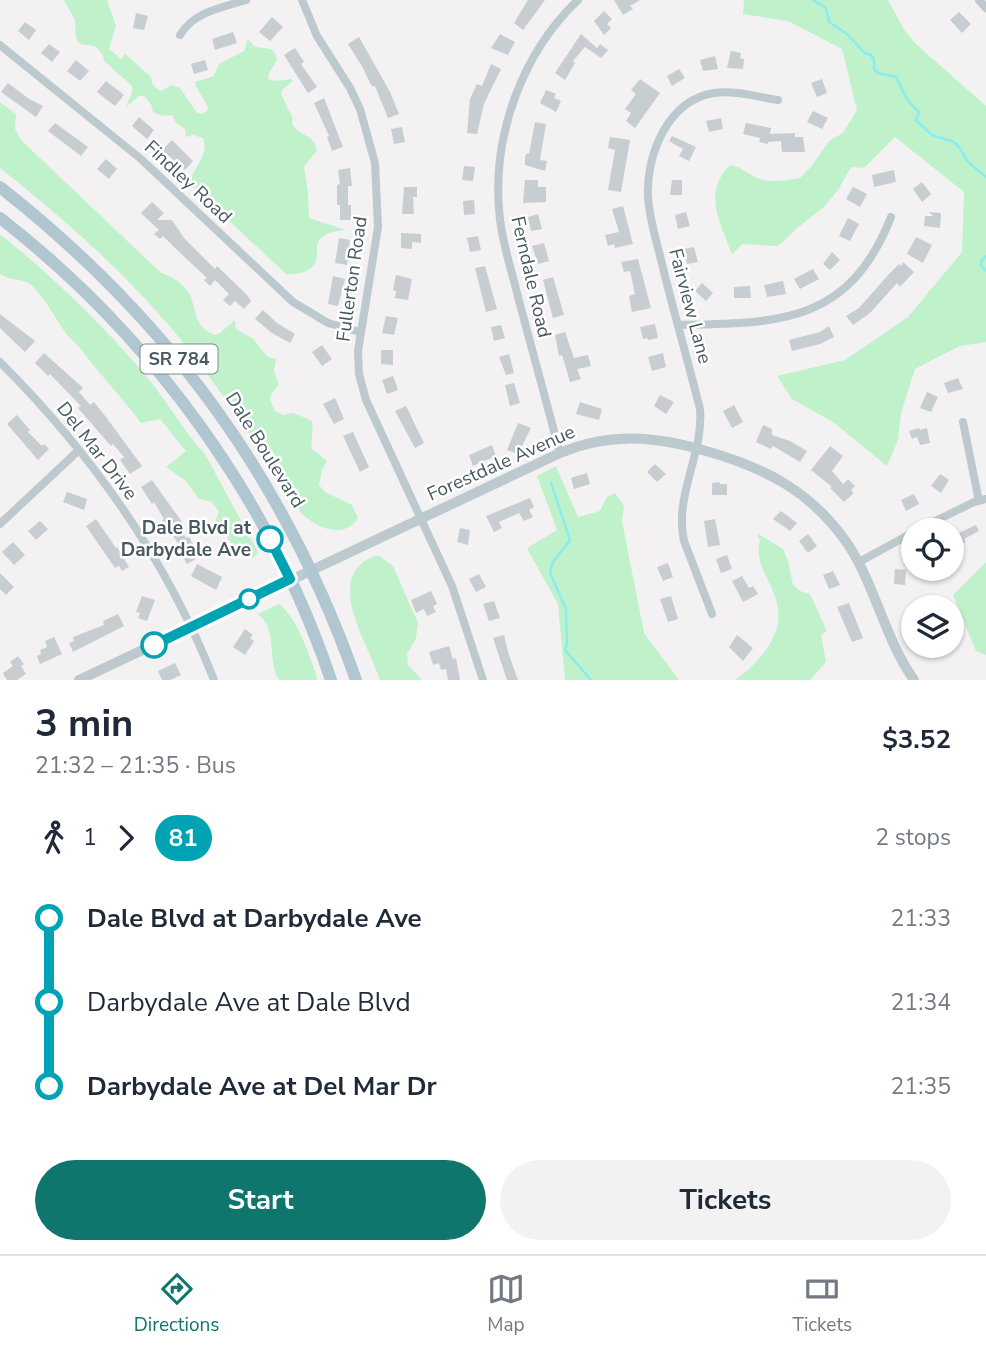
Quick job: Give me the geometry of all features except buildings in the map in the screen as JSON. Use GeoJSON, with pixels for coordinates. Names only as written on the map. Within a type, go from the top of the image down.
{"type":"FeatureCollection","features":[{"type":"Feature","properties":{"kind":"main road","name":"Dale Boulevard"},"geometry":{"type":"LineString","coordinates":[[0,187],[76,250],[146,321],[213,403],[275,499],[312,569],[356,680]]}},
{"type":"Feature","properties":{"kind":"main road","name":"SR 784"},"geometry":{"type":"LineString","coordinates":[[0,218],[87,293],[160,374],[228,467],[265,528],[290,579],[331,680]]}},
{"type":"Feature","properties":{"kind":"street"},"geometry":{"type":"LineString","coordinates":[[180,34],[197,16],[246,0]]}},
{"type":"Feature","properties":{"kind":"street","name":"Fullerton Road"},"geometry":{"type":"LineString","coordinates":[[302,0],[317,36],[360,109],[375,163],[378,227],[360,332],[358,368],[366,400],[452,586],[483,680]]}},
{"type":"Feature","properties":{"kind":"street","name":"Ferndale Road"},"geometry":{"type":"LineString","coordinates":[[560,453],[502,232],[498,179],[505,131],[519,88],[544,43],[578,0]]}},
{"type":"Feature","properties":{"kind":"street"},"geometry":{"type":"LineString","coordinates":[[979,0],[986,8]]}},
{"type":"Feature","properties":{"kind":"street","name":"Findley Road"},"geometry":{"type":"LineString","coordinates":[[0,45],[141,159],[293,302],[319,319],[360,332]]}},
{"type":"Feature","properties":{"kind":"street","name":"Fairview Lane"},"geometry":{"type":"LineString","coordinates":[[712,614],[681,528],[682,505],[701,422],[700,409],[649,211],[649,177],[656,146],[668,124],[695,99],[722,93],[778,100]]}},
{"type":"Feature","properties":{"kind":"street"},"geometry":{"type":"LineString","coordinates":[[679,325],[766,321],[803,313],[820,305],[851,284],[858,276],[877,249],[891,217]]}},
{"type":"Feature","properties":{"kind":"street","name":"Del Mar Drive"},"geometry":{"type":"LineString","coordinates":[[0,362],[79,450],[133,524],[192,627],[214,680]]}},
{"type":"Feature","properties":{"kind":"street"},"geometry":{"type":"LineString","coordinates":[[943,518],[982,500],[963,422]]}},
{"type":"Feature","properties":{"kind":"street","name":"Forestdale Avenue"},"geometry":{"type":"LineString","coordinates":[[79,680],[560,453],[597,440],[628,437],[664,440],[695,447],[754,466],[790,486],[823,514],[859,562],[891,639],[914,680]]}},
{"type":"Feature","properties":{"kind":"street"},"geometry":{"type":"LineString","coordinates":[[0,524],[79,450]]}},
{"type":"Feature","properties":{"kind":"street"},"geometry":{"type":"LineString","coordinates":[[859,562],[901,539]]}},
{"type":"Feature","properties":{"kind":"green space"},"geometry":{"type":"Polygon","coordinates":[[[64,0],[107,0],[116,26],[109,49],[121,59],[125,54],[151,77],[157,89],[162,91],[171,85],[180,88],[197,113],[203,114],[208,109],[195,82],[214,76],[219,64],[244,51],[248,39],[255,47],[274,52],[277,60],[268,79],[293,81],[281,94],[293,119],[292,124],[316,145],[317,151],[304,166],[309,218],[346,230],[329,233],[321,239],[317,245],[316,261],[311,268],[286,274],[191,185],[193,173],[204,151],[203,138],[193,135],[186,137],[185,129],[176,123],[172,115],[162,116],[153,112],[151,104],[144,96],[139,96],[126,107],[132,86],[104,61],[103,55],[95,46],[80,44],[76,38],[75,20],[64,0]]]}},
{"type":"Feature","properties":{"kind":"green space"},"geometry":{"type":"Polygon","coordinates":[[[744,0],[888,0],[905,31],[916,44],[986,106],[986,342],[960,346],[915,369],[901,413],[898,440],[887,466],[833,422],[792,399],[777,376],[845,360],[908,317],[962,252],[964,192],[895,137],[864,168],[851,167],[825,206],[784,241],[777,246],[742,244],[732,255],[719,221],[715,198],[721,176],[730,165],[766,180],[800,178],[829,141],[843,133],[857,110],[842,49],[788,21],[743,14],[744,0]]]}},
{"type":"Feature","properties":{"kind":"green space"},"geometry":{"type":"Polygon","coordinates":[[[0,102],[16,114],[15,129],[21,140],[160,272],[183,285],[192,301],[198,321],[207,331],[215,335],[235,320],[236,329],[252,338],[268,357],[276,359],[274,371],[279,385],[271,394],[270,400],[275,411],[283,415],[292,413],[312,421],[312,449],[327,461],[319,485],[325,492],[352,505],[358,518],[352,525],[345,529],[330,529],[322,527],[301,513],[223,396],[172,329],[90,244],[0,168],[0,102]]]}},
{"type":"Feature","properties":{"kind":"green space"},"geometry":{"type":"Polygon","coordinates":[[[0,234],[78,303],[157,390],[205,454],[258,552],[254,557],[243,558],[215,522],[219,512],[212,502],[199,499],[186,481],[166,467],[186,451],[160,419],[141,423],[67,334],[35,289],[27,282],[0,274],[0,234]]]}},
{"type":"Feature","properties":{"kind":"green space"},"geometry":{"type":"Polygon","coordinates":[[[556,466],[578,517],[600,511],[607,497],[615,493],[624,506],[622,521],[644,633],[679,680],[565,680],[558,604],[527,548],[557,530],[537,476],[556,466]]]}},
{"type":"Feature","properties":{"kind":"green space"},"geometry":{"type":"Polygon","coordinates":[[[757,533],[783,549],[793,585],[810,594],[827,631],[821,635],[826,662],[810,680],[736,680],[765,652],[778,625],[776,598],[761,564],[757,533]]]}},
{"type":"Feature","properties":{"kind":"green space"},"geometry":{"type":"Polygon","coordinates":[[[375,556],[380,556],[393,566],[418,623],[416,638],[407,654],[408,665],[422,680],[380,680],[353,613],[350,595],[352,579],[359,566],[375,556]]]}},
{"type":"Feature","properties":{"kind":"green space"},"geometry":{"type":"Polygon","coordinates":[[[986,562],[986,655],[976,651],[964,622],[964,595],[953,595],[986,562]]]}},
{"type":"Feature","properties":{"kind":"green space"},"geometry":{"type":"Polygon","coordinates":[[[279,604],[298,628],[318,680],[279,680],[273,663],[268,629],[258,614],[279,604]]]}},
{"type":"Feature","properties":{"kind":"waterway"},"geometry":{"type":"LineString","coordinates":[[813,0],[826,8],[829,22],[847,34],[865,53],[871,55],[874,69],[878,73],[896,77],[908,101],[919,112],[916,120],[932,135],[954,142],[967,161],[986,177]]}},
{"type":"Feature","properties":{"kind":"waterway"},"geometry":{"type":"LineString","coordinates":[[986,256],[981,265],[986,271]]}},
{"type":"Feature","properties":{"kind":"waterway"},"geometry":{"type":"LineString","coordinates":[[551,483],[570,540],[553,562],[550,573],[566,609],[565,650],[591,680]]}},
{"type":"Feature","properties":{"kind":"bus line","name":"81"},"geometry":{"type":"LineString","coordinates":[[154,645],[290,579],[270,539]]}},
{"type":"Feature","properties":{"kind":"place","name":"Dale Blvd at Darbydale Ave"},"geometry":{"type":"Point","coordinates":[270,539]}}]}
